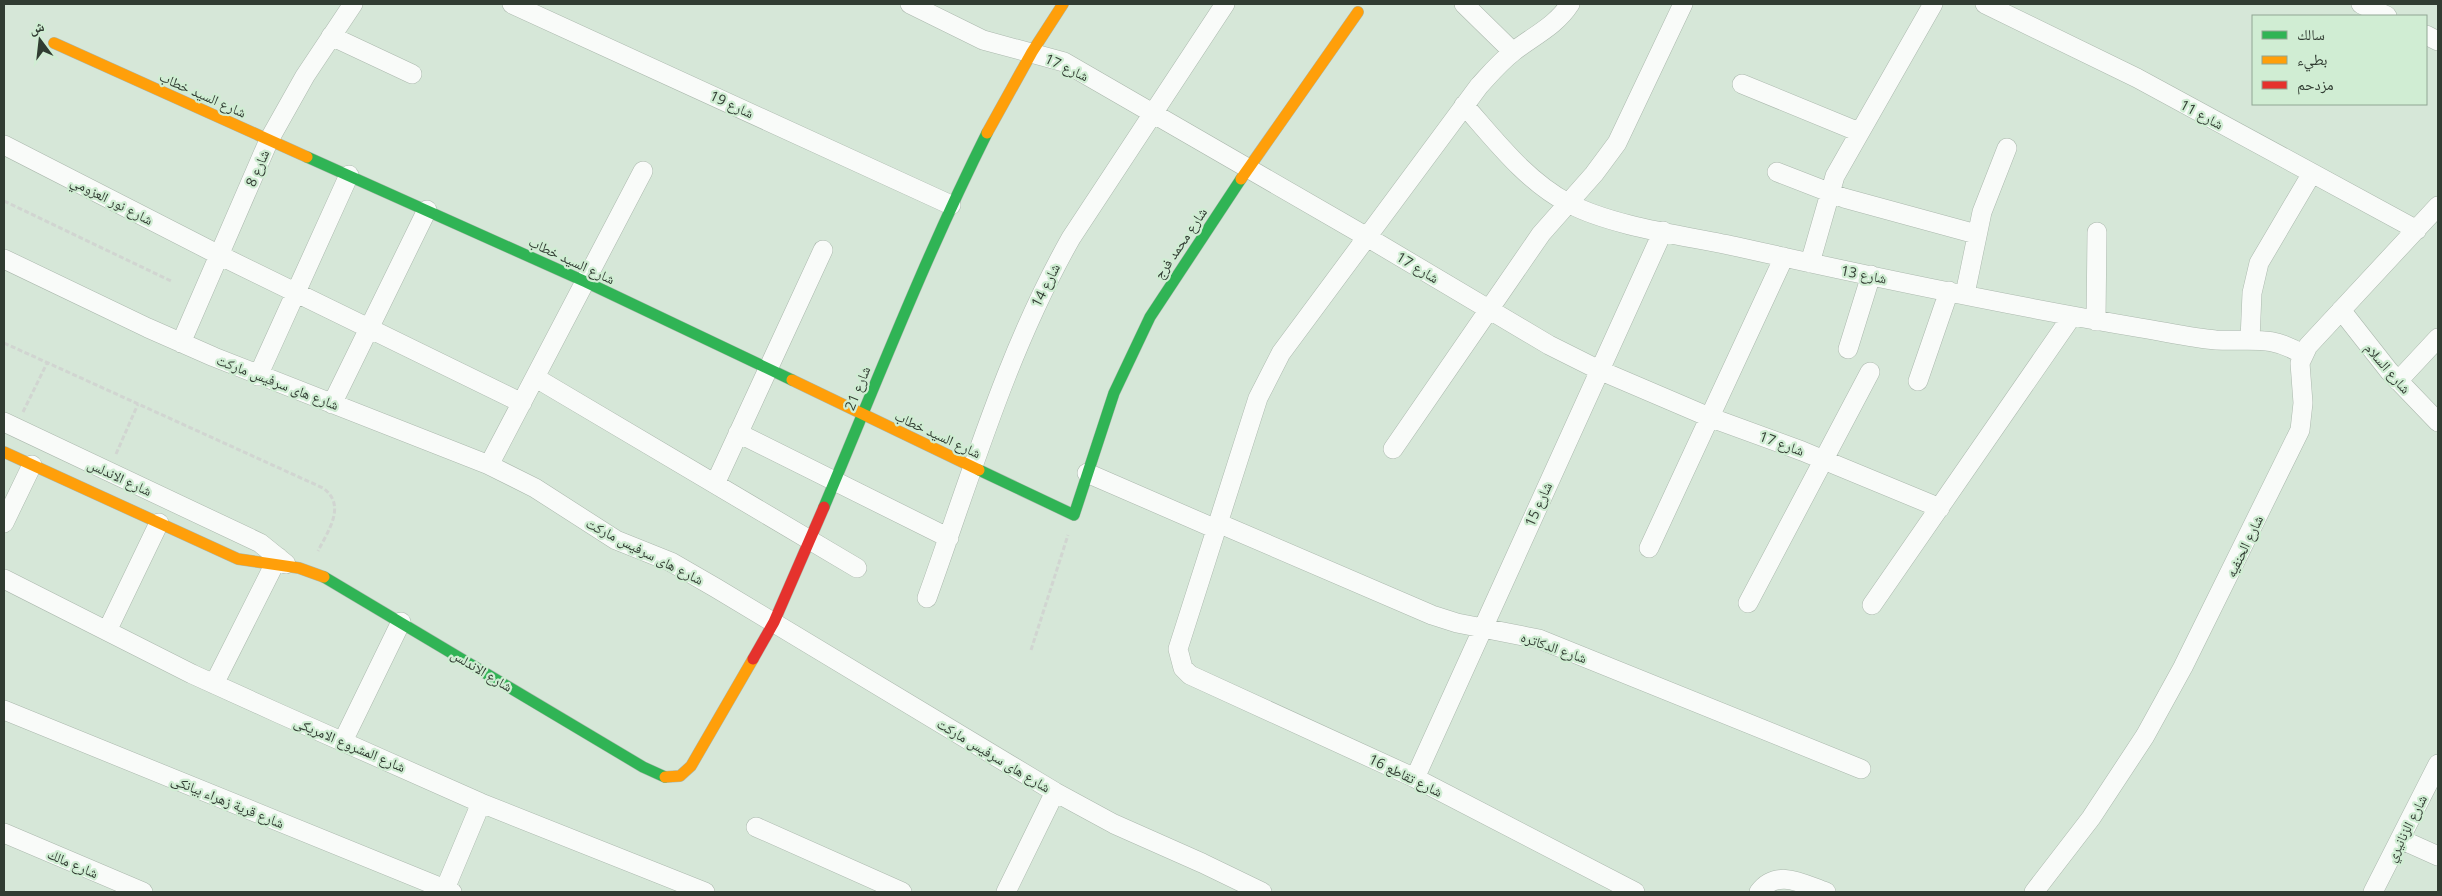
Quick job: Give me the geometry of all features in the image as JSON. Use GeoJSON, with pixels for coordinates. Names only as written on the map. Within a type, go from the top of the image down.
{"type":"FeatureCollection","features":[{"type":"Feature","properties":{"kind":"street","name":"شارع 8"},"geometry":{"type":"LineString","coordinates":[[181,343],[270,140],[300,83],[353,4]]}},
{"type":"Feature","properties":{"kind":"street","name":"شارع 19"},"geometry":{"type":"LineString","coordinates":[[512,4],[951,205]]}},
{"type":"Feature","properties":{"kind":"street","name":"شارع 17"},"geometry":{"type":"LineString","coordinates":[[910,4],[983,40],[1064,62],[1367,237],[1549,345],[1598,370],[1710,417],[1824,459],[1940,508]]}},
{"type":"Feature","properties":{"kind":"street","name":"شارع 21"},"geometry":{"type":"LineString","coordinates":[[675,778],[681,776],[690,766],[774,622],[863,415],[905,309],[951,205],[991,124],[1032,52],[1063,4]]}},
{"type":"Feature","properties":{"kind":"street","name":"شارع 14"},"geometry":{"type":"LineString","coordinates":[[927,598],[1014,354],[1049,276],[1071,238],[1225,4]]}},
{"type":"Feature","properties":{"kind":"street"},"geometry":{"type":"LineString","coordinates":[[1464,4],[1513,52]]}},
{"type":"Feature","properties":{"kind":"street"},"geometry":{"type":"LineString","coordinates":[[1217,526],[1258,398],[1268,375],[1281,353],[1464,105],[1495,68],[1513,52],[1554,23],[1570,4]]}},
{"type":"Feature","properties":{"kind":"street"},"geometry":{"type":"LineString","coordinates":[[1393,449],[1541,234],[1594,174],[1617,144],[1683,4]]}},
{"type":"Feature","properties":{"kind":"street"},"geometry":{"type":"LineString","coordinates":[[1810,263],[1830,193],[1843,161],[1933,4]]}},
{"type":"Feature","properties":{"kind":"street","name":"شارع 11"},"geometry":{"type":"LineString","coordinates":[[1985,4],[2137,78],[2417,230]]}},
{"type":"Feature","properties":{"kind":"street"},"geometry":{"type":"LineString","coordinates":[[2361,4],[2385,15]]}},
{"type":"Feature","properties":{"kind":"street","name":"شارع محمد فرج"},"geometry":{"type":"LineString","coordinates":[[1074,515],[1114,393],[1142,332],[1173,281],[1248,168],[1358,12]]}},
{"type":"Feature","properties":{"kind":"street"},"geometry":{"type":"LineString","coordinates":[[331,36],[412,74]]}},
{"type":"Feature","properties":{"kind":"street","name":"شارع السيد خطاب"},"geometry":{"type":"LineString","coordinates":[[54,43],[586,282],[1074,515]]}},
{"type":"Feature","properties":{"kind":"street"},"geometry":{"type":"LineString","coordinates":[[1742,84],[1859,132]]}},
{"type":"Feature","properties":{"kind":"street","name":"شارع 13"},"geometry":{"type":"LineString","coordinates":[[1464,105],[1508,156],[1532,179],[1568,203],[1622,222],[1784,258],[2072,316],[2214,340],[2278,342],[2303,355]]}},
{"type":"Feature","properties":{"kind":"street","name":"شارع نور العزومي"},"geometry":{"type":"LineString","coordinates":[[4,145],[368,329],[522,403]]}},
{"type":"Feature","properties":{"kind":"street"},"geometry":{"type":"LineString","coordinates":[[1918,381],[1957,292],[1989,191],[2007,148]]}},
{"type":"Feature","properties":{"kind":"street"},"geometry":{"type":"LineString","coordinates":[[490,465],[643,171]]}},
{"type":"Feature","properties":{"kind":"street"},"geometry":{"type":"LineString","coordinates":[[1777,172],[1830,193],[1976,234]]}},
{"type":"Feature","properties":{"kind":"street"},"geometry":{"type":"LineString","coordinates":[[2250,340],[2252,293],[2259,263],[2312,173]]}},
{"type":"Feature","properties":{"kind":"street"},"geometry":{"type":"LineString","coordinates":[[258,376],[349,176]]}},
{"type":"Feature","properties":{"kind":"street"},"geometry":{"type":"LineString","coordinates":[[332,404],[427,210]]}},
{"type":"Feature","properties":{"kind":"street"},"geometry":{"type":"LineString","coordinates":[[2303,355],[2308,346],[2341,310],[2417,230],[2435,214]]}},
{"type":"Feature","properties":{"kind":"street","name":"شارع 15"},"geometry":{"type":"LineString","coordinates":[[1415,778],[1598,370],[1663,231]]}},
{"type":"Feature","properties":{"kind":"street"},"geometry":{"type":"LineString","coordinates":[[2096,320],[2097,232]]}},
{"type":"Feature","properties":{"kind":"street"},"geometry":{"type":"LineString","coordinates":[[715,484],[822,250]]}},
{"type":"Feature","properties":{"kind":"street"},"geometry":{"type":"LineString","coordinates":[[1649,548],[1784,258]]}},
{"type":"Feature","properties":{"kind":"street","name":"شارع هاى سرفيس ماركت"},"geometry":{"type":"LineString","coordinates":[[4,259],[181,343],[258,376],[490,465],[535,488],[616,540],[671,562],[1056,792],[1114,824],[1262,892]]}},
{"type":"Feature","properties":{"kind":"street"},"geometry":{"type":"LineString","coordinates":[[1848,349],[1871,275]]}},
{"type":"Feature","properties":{"kind":"street","name":"شارع السلام"},"geometry":{"type":"LineString","coordinates":[[2341,310],[2398,381],[2438,422]]}},
{"type":"Feature","properties":{"kind":"street"},"geometry":{"type":"LineString","coordinates":[[1872,605],[2072,316]]}},
{"type":"Feature","properties":{"kind":"street"},"geometry":{"type":"LineString","coordinates":[[2398,381],[2438,338]]}},
{"type":"Feature","properties":{"kind":"street","name":"شارع الحنفيه"},"geometry":{"type":"LineString","coordinates":[[2034,892],[2124,771],[2188,658],[2300,430],[2303,403],[2300,372],[2303,355]]}},
{"type":"Feature","properties":{"kind":"street"},"geometry":{"type":"LineString","coordinates":[[1748,603],[1870,372]]}},
{"type":"Feature","properties":{"kind":"street"},"geometry":{"type":"LineString","coordinates":[[536,378],[857,568]]}},
{"type":"Feature","properties":{"kind":"street","name":"شارع الاندلس"},"geometry":{"type":"LineString","coordinates":[[10,424],[260,543],[280,562]]}},
{"type":"Feature","properties":{"kind":"street"},"geometry":{"type":"LineString","coordinates":[[738,433],[949,538]]}},
{"type":"Feature","properties":{"kind":"street"},"geometry":{"type":"LineString","coordinates":[[4,523],[32,465],[27,448],[43,440]]}},
{"type":"Feature","properties":{"kind":"street","name":"شارع الاندلس"},"geometry":{"type":"LineString","coordinates":[[4,452],[238,559],[280,562],[309,570],[337,583],[643,767],[663,777],[675,778]]}},
{"type":"Feature","properties":{"kind":"street","name":"شارع الدكاتره"},"geometry":{"type":"LineString","coordinates":[[1087,473],[1432,616],[1482,628],[1530,636],[1567,649],[1860,770]]}},
{"type":"Feature","properties":{"kind":"street"},"geometry":{"type":"LineString","coordinates":[[198,541],[193,528],[208,518]]}},
{"type":"Feature","properties":{"kind":"street"},"geometry":{"type":"LineString","coordinates":[[107,631],[159,523]]}},
{"type":"Feature","properties":{"kind":"street","name":"شارع تقاطع 16"},"geometry":{"type":"LineString","coordinates":[[1217,526],[1180,640],[1179,659],[1183,668],[1190,674],[1415,778],[1635,892]]}},
{"type":"Feature","properties":{"kind":"street"},"geometry":{"type":"LineString","coordinates":[[214,684],[280,562]]}},
{"type":"Feature","properties":{"kind":"street","name":"شارع المشروع الامريكى"},"geometry":{"type":"LineString","coordinates":[[4,579],[214,684],[481,803],[705,892]]}},
{"type":"Feature","properties":{"kind":"street"},"geometry":{"type":"LineString","coordinates":[[343,741],[401,622]]}},
{"type":"Feature","properties":{"kind":"street","name":"شارع قرية زهراء بيانكى"},"geometry":{"type":"LineString","coordinates":[[4,710],[448,891]]}},
{"type":"Feature","properties":{"kind":"street","name":"شارع الزنانيري"},"geometry":{"type":"LineString","coordinates":[[2373,892],[2438,764]]}},
{"type":"Feature","properties":{"kind":"street"},"geometry":{"type":"LineString","coordinates":[[1006,892],[1056,792]]}},
{"type":"Feature","properties":{"kind":"street"},"geometry":{"type":"LineString","coordinates":[[448,891],[481,803]]}},
{"type":"Feature","properties":{"kind":"street"},"geometry":{"type":"LineString","coordinates":[[756,827],[902,892]]}},
{"type":"Feature","properties":{"kind":"street","name":"شارع مالك"},"geometry":{"type":"LineString","coordinates":[[4,833],[135,891]]}},
{"type":"Feature","properties":{"kind":"street"},"geometry":{"type":"LineString","coordinates":[[2400,839],[2438,856]]}},
{"type":"Feature","properties":{"kind":"street"},"geometry":{"type":"LineString","coordinates":[[1759,892],[1770,882],[1783,878],[1826,892]]}},
{"type":"Feature","properties":{"kind":"path"},"geometry":{"type":"LineString","coordinates":[[4,201],[170,282]]}},
{"type":"Feature","properties":{"kind":"path"},"geometry":{"type":"LineString","coordinates":[[4,343],[328,492],[335,506],[335,512],[309,570]]}},
{"type":"Feature","properties":{"kind":"path"},"geometry":{"type":"LineString","coordinates":[[10,424],[47,363]]}},
{"type":"Feature","properties":{"kind":"path"},"geometry":{"type":"LineString","coordinates":[[109,472],[138,404]]}},
{"type":"Feature","properties":{"kind":"path"},"geometry":{"type":"LineString","coordinates":[[1032,650],[1074,515]]}},
{"type":"Feature","properties":{"kind":"traffic: fast"},"geometry":{"type":"LineString","coordinates":[[824,507],[943,225],[987,133]]}},
{"type":"Feature","properties":{"kind":"traffic: fast"},"geometry":{"type":"LineString","coordinates":[[307,157],[586,282],[792,380]]}},
{"type":"Feature","properties":{"kind":"traffic: fast"},"geometry":{"type":"LineString","coordinates":[[979,470],[1074,515],[1114,393],[1150,317],[1241,179]]}},
{"type":"Feature","properties":{"kind":"traffic: fast"},"geometry":{"type":"LineString","coordinates":[[324,577],[643,767],[665,777]]}},
{"type":"Feature","properties":{"kind":"traffic: slow"},"geometry":{"type":"LineString","coordinates":[[987,133],[1032,52],[1063,4]]}},
{"type":"Feature","properties":{"kind":"traffic: slow"},"geometry":{"type":"LineString","coordinates":[[1241,179],[1358,12]]}},
{"type":"Feature","properties":{"kind":"traffic: slow"},"geometry":{"type":"LineString","coordinates":[[54,43],[307,157]]}},
{"type":"Feature","properties":{"kind":"traffic: slow"},"geometry":{"type":"LineString","coordinates":[[792,380],[979,470]]}},
{"type":"Feature","properties":{"kind":"traffic: slow"},"geometry":{"type":"LineString","coordinates":[[4,452],[238,559],[299,568],[324,577]]}},
{"type":"Feature","properties":{"kind":"traffic: slow"},"geometry":{"type":"LineString","coordinates":[[665,777],[680,776],[691,766],[753,659]]}},
{"type":"Feature","properties":{"kind":"traffic: jam"},"geometry":{"type":"LineString","coordinates":[[753,659],[774,622],[824,507]]}}]}
